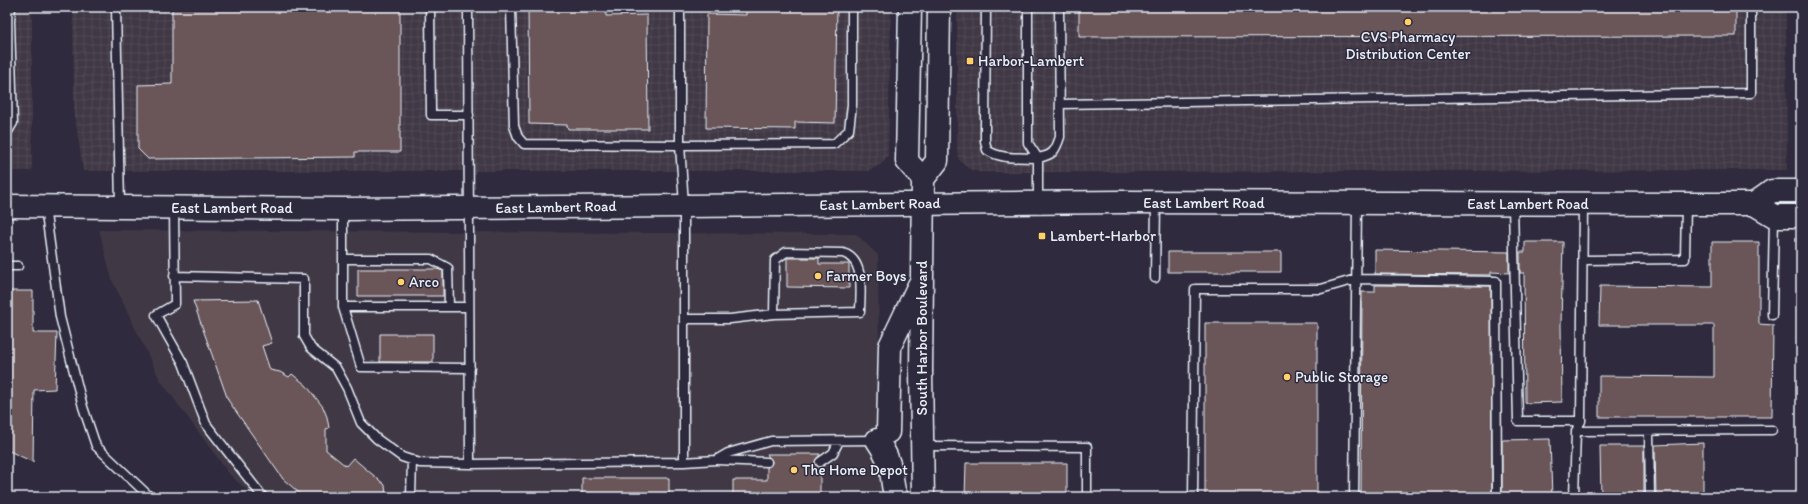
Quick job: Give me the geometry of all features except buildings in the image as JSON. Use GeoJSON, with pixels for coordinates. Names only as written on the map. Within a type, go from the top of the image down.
{"type":"FeatureCollection","features":[{"type":"Feature","properties":{"kind":"main road"},"geometry":{"type":"LineString","coordinates":[[910,7],[907,161],[923,180],[937,161],[939,7]]}},
{"type":"Feature","properties":{"kind":"main road","name":"South Harbor Boulevard"},"geometry":{"type":"LineString","coordinates":[[923,180],[923,497]]}},
{"type":"Feature","properties":{"kind":"main road"},"geometry":{"type":"LineString","coordinates":[[1801,190],[1772,190],[1754,204],[1774,216],[1801,216]]}},
{"type":"Feature","properties":{"kind":"main road","name":"East Lambert Road"},"geometry":{"type":"LineString","coordinates":[[7,206],[343,209],[1038,203],[1754,204]]}},
{"type":"Feature","properties":{"kind":"main road"},"geometry":{"type":"LineString","coordinates":[[897,497],[894,493],[891,471],[882,436],[890,346],[922,279]]}},
{"type":"Feature","properties":{"kind":"lane"},"geometry":{"type":"LineString","coordinates":[[7,133],[13,123],[8,21],[10,7]]}},
{"type":"Feature","properties":{"kind":"lane"},"geometry":{"type":"LineString","coordinates":[[116,7],[120,207]]}},
{"type":"Feature","properties":{"kind":"lane"},"geometry":{"type":"LineString","coordinates":[[430,7],[430,115],[469,115]]}},
{"type":"Feature","properties":{"kind":"lane"},"geometry":{"type":"LineString","coordinates":[[468,7],[470,464]]}},
{"type":"Feature","properties":{"kind":"lane"},"geometry":{"type":"LineString","coordinates":[[511,7],[514,126],[518,137],[524,144],[680,145],[834,144],[849,130],[852,105],[852,7]]}},
{"type":"Feature","properties":{"kind":"lane"},"geometry":{"type":"LineString","coordinates":[[680,7],[680,145],[684,205],[684,462]]}},
{"type":"Feature","properties":{"kind":"lane"},"geometry":{"type":"LineString","coordinates":[[986,7],[985,127],[987,150],[993,154],[1006,157],[1038,158],[1050,155],[1056,147],[1060,137],[1059,7]]}},
{"type":"Feature","properties":{"kind":"lane"},"geometry":{"type":"LineString","coordinates":[[1028,7],[1028,143],[1038,158],[1038,203]]}},
{"type":"Feature","properties":{"kind":"lane"},"geometry":{"type":"LineString","coordinates":[[1060,104],[1751,93],[1751,7]]}},
{"type":"Feature","properties":{"kind":"lane"},"geometry":{"type":"LineString","coordinates":[[1155,278],[1156,203]]}},
{"type":"Feature","properties":{"kind":"lane"},"geometry":{"type":"LineString","coordinates":[[1354,497],[1357,203]]}},
{"type":"Feature","properties":{"kind":"lane"},"geometry":{"type":"LineString","coordinates":[[1514,204],[1518,421],[1581,421]]}},
{"type":"Feature","properties":{"kind":"lane"},"geometry":{"type":"LineString","coordinates":[[1574,497],[1576,431],[1581,421],[1584,260],[1583,204]]}},
{"type":"Feature","properties":{"kind":"lane"},"geometry":{"type":"LineString","coordinates":[[1584,260],[1685,259],[1686,204]]}},
{"type":"Feature","properties":{"kind":"lane"},"geometry":{"type":"LineString","coordinates":[[45,206],[60,318],[83,407],[96,446],[150,497]]}},
{"type":"Feature","properties":{"kind":"lane"},"geometry":{"type":"LineString","coordinates":[[174,208],[175,304],[156,315],[183,363],[206,424],[263,497]]}},
{"type":"Feature","properties":{"kind":"lane"},"geometry":{"type":"LineString","coordinates":[[343,209],[343,307],[361,367],[470,368]]}},
{"type":"Feature","properties":{"kind":"lane"},"geometry":{"type":"LineString","coordinates":[[1772,315],[1774,216]]}},
{"type":"Feature","properties":{"kind":"lane"},"geometry":{"type":"LineString","coordinates":[[684,319],[730,319],[774,314],[860,312],[860,280],[858,267],[852,257],[843,253],[786,252],[781,254],[775,260],[774,314]]}},
{"type":"Feature","properties":{"kind":"lane"},"geometry":{"type":"LineString","coordinates":[[343,259],[430,259],[448,268],[449,307]]}},
{"type":"Feature","properties":{"kind":"lane"},"geometry":{"type":"LineString","coordinates":[[7,266],[18,266]]}},
{"type":"Feature","properties":{"kind":"lane"},"geometry":{"type":"LineString","coordinates":[[174,276],[304,279],[304,336],[311,348],[336,368],[347,388],[360,423],[402,457],[420,463],[684,462],[716,460],[767,462]]}},
{"type":"Feature","properties":{"kind":"lane"},"geometry":{"type":"LineString","coordinates":[[1193,497],[1195,289],[1321,289],[1356,279],[1496,281],[1497,497]]}},
{"type":"Feature","properties":{"kind":"lane"},"geometry":{"type":"LineString","coordinates":[[343,307],[469,307]]}},
{"type":"Feature","properties":{"kind":"lane"},"geometry":{"type":"LineString","coordinates":[[1576,431],[1772,430]]}},
{"type":"Feature","properties":{"kind":"lane"},"geometry":{"type":"LineString","coordinates":[[1649,431],[1650,497]]}},
{"type":"Feature","properties":{"kind":"lane"},"geometry":{"type":"LineString","coordinates":[[716,460],[728,454],[771,442],[839,441],[882,436]]}},
{"type":"Feature","properties":{"kind":"lane"},"geometry":{"type":"LineString","coordinates":[[820,462],[833,453],[839,441]]}},
{"type":"Feature","properties":{"kind":"lane"},"geometry":{"type":"LineString","coordinates":[[922,446],[1087,447],[1087,497]]}},
{"type":"Feature","properties":{"kind":"lane"},"geometry":{"type":"LineString","coordinates":[[411,497],[412,460]]}},
{"type":"Feature","properties":{"kind":"shaded area"},"geometry":{"type":"Polygon","coordinates":[[[7,7],[32,7],[32,171],[7,171],[7,7]]]}},
{"type":"Feature","properties":{"kind":"shaded area"},"geometry":{"type":"Polygon","coordinates":[[[73,7],[891,7],[888,156],[880,165],[868,171],[83,171],[74,108],[73,7]]]}},
{"type":"Feature","properties":{"kind":"shaded area"},"geometry":{"type":"Polygon","coordinates":[[[957,7],[1786,7],[1787,170],[979,172],[969,169],[959,160],[957,151],[957,7]]]}},
{"type":"Feature","properties":{"kind":"shaded area"},"geometry":{"type":"Polygon","coordinates":[[[99,230],[856,234],[878,255],[880,463],[883,497],[254,497],[230,475],[160,380],[112,280],[99,230]]]}},
{"type":"Feature","properties":{"kind":"railway"},"geometry":{"type":"LineString","coordinates":[[7,493],[16,497]]}},
{"type":"Feature","properties":{"kind":"place","name":"CVS Pharmacy Distribution Center"},"geometry":{"type":"Point","coordinates":[1408,22]}},
{"type":"Feature","properties":{"kind":"place","name":"Harbor-Lambert"},"geometry":{"type":"Point","coordinates":[970,61]}},
{"type":"Feature","properties":{"kind":"place","name":"Lambert-Harbor"},"geometry":{"type":"Point","coordinates":[1042,236]}},
{"type":"Feature","properties":{"kind":"place","name":"Farmer Boys"},"geometry":{"type":"Point","coordinates":[818,276]}},
{"type":"Feature","properties":{"kind":"place","name":"Arco"},"geometry":{"type":"Point","coordinates":[401,282]}},
{"type":"Feature","properties":{"kind":"place","name":"Public Storage"},"geometry":{"type":"Point","coordinates":[1287,377]}},
{"type":"Feature","properties":{"kind":"place","name":"The Home Depot"},"geometry":{"type":"Point","coordinates":[794,470]}}]}
